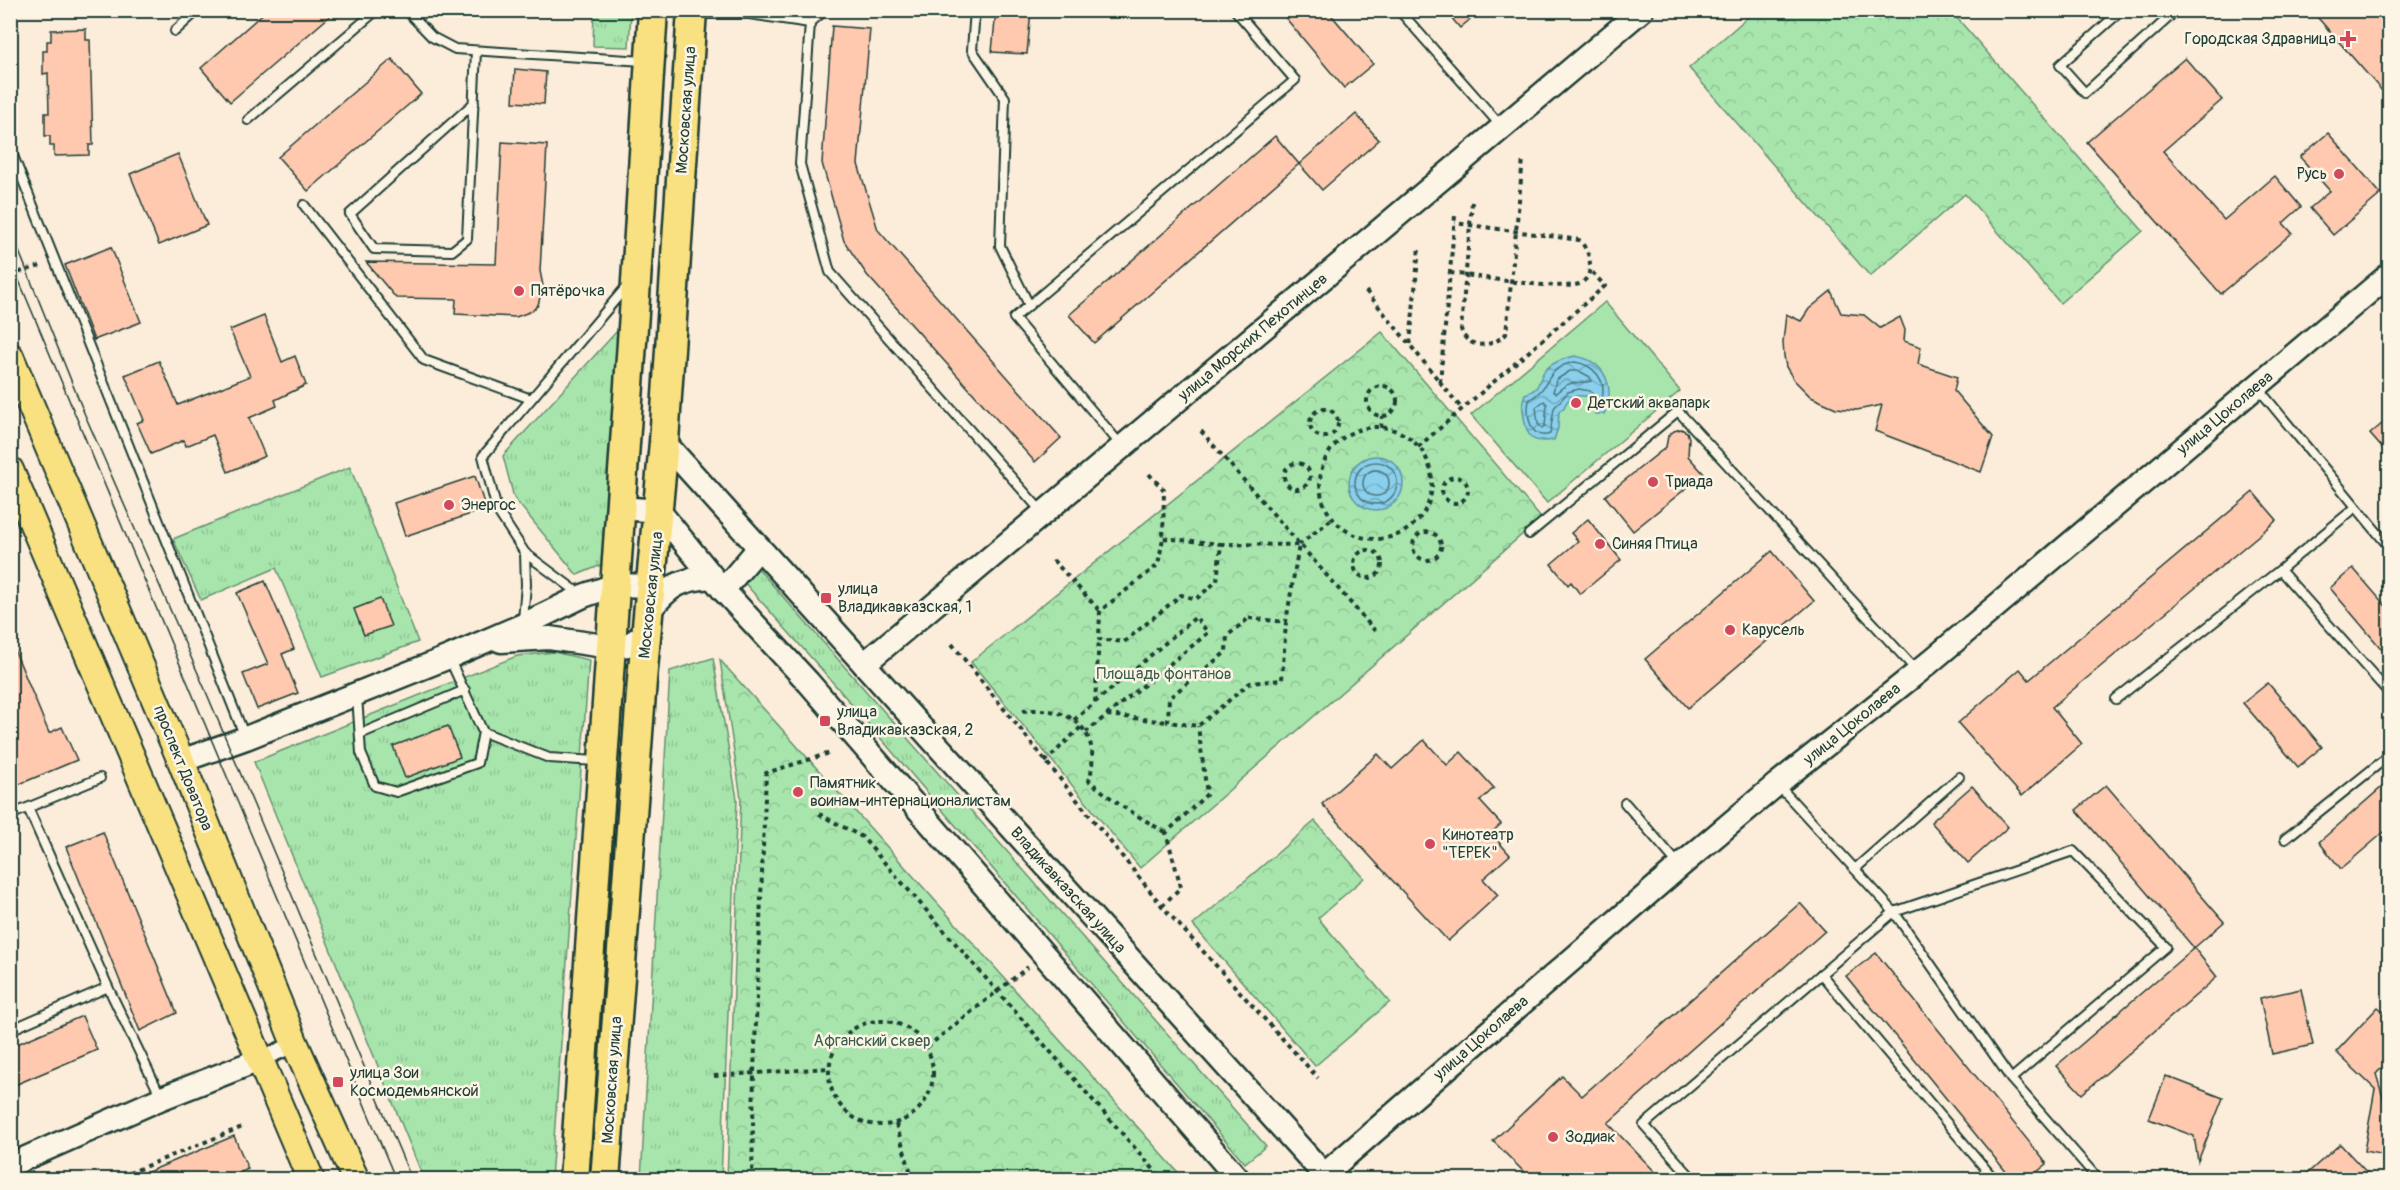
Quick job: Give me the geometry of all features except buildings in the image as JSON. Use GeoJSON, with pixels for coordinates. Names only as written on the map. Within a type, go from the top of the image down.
{"type":"FeatureCollection","features":[{"type":"Feature","properties":{"kind":"highway","name":"Московская улица"},"geometry":{"type":"LineString","coordinates":[[574,1179],[604,762],[652,10]]}},
{"type":"Feature","properties":{"kind":"highway","name":"Московская улица"},"geometry":{"type":"LineString","coordinates":[[605,1179],[649,610],[659,511],[692,12]]}},
{"type":"Feature","properties":{"kind":"main road","name":"проспект Доватора"},"geometry":{"type":"LineString","coordinates":[[10,356],[181,761],[295,1044],[356,1179]]}},
{"type":"Feature","properties":{"kind":"main road"},"geometry":{"type":"LineString","coordinates":[[10,470],[306,1176]]}},
{"type":"Feature","properties":{"kind":"street","name":"улица Морских Пехотинцев"},"geometry":{"type":"LineString","coordinates":[[864,664],[1642,10]]}},
{"type":"Feature","properties":{"kind":"street","name":"улица Цоколаева"},"geometry":{"type":"LineString","coordinates":[[1324,1178],[1776,784],[1917,672],[2390,274]]}},
{"type":"Feature","properties":{"kind":"street","name":"Владикавказская улица"},"geometry":{"type":"LineString","coordinates":[[664,442],[1324,1178]]}},
{"type":"Feature","properties":{"kind":"street"},"geometry":{"type":"LineString","coordinates":[[620,508],[659,511],[718,584],[809,683],[1239,1179]]}},
{"type":"Feature","properties":{"kind":"street"},"geometry":{"type":"LineString","coordinates":[[718,584],[759,548]]}},
{"type":"Feature","properties":{"kind":"street"},"geometry":{"type":"LineString","coordinates":[[484,641],[549,638],[611,647],[628,645],[649,610],[672,586],[693,578],[718,584]]}},
{"type":"Feature","properties":{"kind":"street"},"geometry":{"type":"LineString","coordinates":[[181,761],[246,738],[449,657],[523,626],[583,596],[615,585],[649,610]]}},
{"type":"Feature","properties":{"kind":"street"},"geometry":{"type":"LineString","coordinates":[[10,1165],[162,1098],[295,1044]]}},
{"type":"Feature","properties":{"kind":"lane"},"geometry":{"type":"LineString","coordinates":[[175,31],[198,10]]}},
{"type":"Feature","properties":{"kind":"lane"},"geometry":{"type":"LineString","coordinates":[[248,120],[377,10]]}},
{"type":"Feature","properties":{"kind":"lane"},"geometry":{"type":"LineString","coordinates":[[406,10],[432,37],[455,49],[648,61]]}},
{"type":"Feature","properties":{"kind":"lane"},"geometry":{"type":"LineString","coordinates":[[825,10],[810,23],[800,164],[830,272],[1043,513]]}},
{"type":"Feature","properties":{"kind":"lane"},"geometry":{"type":"LineString","coordinates":[[975,10],[972,50],[1005,98],[1000,246],[1029,305]]}},
{"type":"Feature","properties":{"kind":"lane"},"geometry":{"type":"LineString","coordinates":[[1123,447],[1014,318],[1295,80],[1235,10]]}},
{"type":"Feature","properties":{"kind":"lane"},"geometry":{"type":"LineString","coordinates":[[1399,10],[1502,127]]}},
{"type":"Feature","properties":{"kind":"lane"},"geometry":{"type":"LineString","coordinates":[[2122,10],[2060,65],[2085,93],[2177,10]]}},
{"type":"Feature","properties":{"kind":"lane"},"geometry":{"type":"LineString","coordinates":[[692,12],[749,14],[810,23]]}},
{"type":"Feature","properties":{"kind":"lane"},"geometry":{"type":"LineString","coordinates":[[474,103],[350,214],[374,249],[452,251],[467,239],[474,103],[476,51]]}},
{"type":"Feature","properties":{"kind":"lane"},"geometry":{"type":"LineString","coordinates":[[10,148],[246,738]]}},
{"type":"Feature","properties":{"kind":"lane"},"geometry":{"type":"LineString","coordinates":[[304,205],[424,360],[531,399]]}},
{"type":"Feature","properties":{"kind":"lane"},"geometry":{"type":"LineString","coordinates":[[583,596],[525,553],[496,510],[483,456],[636,276]]}},
{"type":"Feature","properties":{"kind":"lane"},"geometry":{"type":"LineString","coordinates":[[2257,387],[2390,548]]}},
{"type":"Feature","properties":{"kind":"lane"},"geometry":{"type":"LineString","coordinates":[[1529,534],[1678,411],[1917,672]]}},
{"type":"Feature","properties":{"kind":"lane"},"geometry":{"type":"LineString","coordinates":[[2116,699],[2356,507]]}},
{"type":"Feature","properties":{"kind":"lane"},"geometry":{"type":"LineString","coordinates":[[523,626],[526,585],[525,553]]}},
{"type":"Feature","properties":{"kind":"lane"},"geometry":{"type":"LineString","coordinates":[[2280,570],[2390,694]]}},
{"type":"Feature","properties":{"kind":"lane"},"geometry":{"type":"LineString","coordinates":[[357,692],[361,753],[375,786],[396,792],[477,763],[483,732],[449,657]]}},
{"type":"Feature","properties":{"kind":"lane"},"geometry":{"type":"LineString","coordinates":[[360,734],[465,690]]}},
{"type":"Feature","properties":{"kind":"lane"},"geometry":{"type":"LineString","coordinates":[[483,732],[549,758],[604,762]]}},
{"type":"Feature","properties":{"kind":"lane"},"geometry":{"type":"LineString","coordinates":[[2285,839],[2390,754]]}},
{"type":"Feature","properties":{"kind":"lane"},"geometry":{"type":"LineString","coordinates":[[1855,869],[1959,777]]}},
{"type":"Feature","properties":{"kind":"lane"},"geometry":{"type":"LineString","coordinates":[[10,815],[100,778]]}},
{"type":"Feature","properties":{"kind":"lane"},"geometry":{"type":"LineString","coordinates":[[1776,784],[1894,912],[2011,1079],[2098,1179]]}},
{"type":"Feature","properties":{"kind":"lane"},"geometry":{"type":"LineString","coordinates":[[1625,803],[1680,866]]}},
{"type":"Feature","properties":{"kind":"lane"},"geometry":{"type":"LineString","coordinates":[[28,808],[108,987],[162,1098]]}},
{"type":"Feature","properties":{"kind":"lane"},"geometry":{"type":"LineString","coordinates":[[1695,1179],[1644,1125],[1894,912],[2073,851],[2166,947],[2011,1079]]}},
{"type":"Feature","properties":{"kind":"lane"},"geometry":{"type":"LineString","coordinates":[[1821,974],[1995,1179]]}},
{"type":"Feature","properties":{"kind":"lane"},"geometry":{"type":"LineString","coordinates":[[10,1030],[108,987]]}},
{"type":"Feature","properties":{"kind":"path"},"geometry":{"type":"LineString","coordinates":[[1472,202],[1461,329],[1463,335],[1473,344],[1486,345],[1498,342],[1506,334],[1523,159]]}},
{"type":"Feature","properties":{"kind":"path"},"geometry":{"type":"LineString","coordinates":[[1440,381],[1455,216]]}},
{"type":"Feature","properties":{"kind":"path"},"geometry":{"type":"LineString","coordinates":[[1450,273],[1559,286],[1579,284],[1586,280],[1590,270],[1587,251],[1579,240],[1455,223]]}},
{"type":"Feature","properties":{"kind":"path"},"geometry":{"type":"LineString","coordinates":[[1410,344],[1419,247]]}},
{"type":"Feature","properties":{"kind":"path"},"geometry":{"type":"LineString","coordinates":[[10,275],[56,261]]}},
{"type":"Feature","properties":{"kind":"path"},"geometry":{"type":"LineString","coordinates":[[1418,447],[1605,286],[1590,270]]}},
{"type":"Feature","properties":{"kind":"path"},"geometry":{"type":"LineString","coordinates":[[1366,291],[1462,409]]}},
{"type":"Feature","properties":{"kind":"path"},"geometry":{"type":"LineString","coordinates":[[1382,386],[1392,391],[1397,403],[1394,410],[1382,416],[1372,412],[1367,399],[1373,389],[1382,386]]}},
{"type":"Feature","properties":{"kind":"path"},"geometry":{"type":"LineString","coordinates":[[1329,410],[1336,417],[1338,427],[1331,434],[1324,436],[1312,431],[1310,421],[1316,412],[1329,410]]}},
{"type":"Feature","properties":{"kind":"path"},"geometry":{"type":"LineString","coordinates":[[1381,428],[1382,416]]}},
{"type":"Feature","properties":{"kind":"path"},"geometry":{"type":"LineString","coordinates":[[1381,428],[1396,431],[1418,447],[1428,464],[1432,480],[1430,500],[1421,516],[1410,527],[1386,538],[1370,539],[1340,526],[1322,499],[1320,479],[1325,460],[1337,443],[1351,433],[1363,429],[1381,428]]}},
{"type":"Feature","properties":{"kind":"path"},"geometry":{"type":"LineString","coordinates":[[1201,431],[1376,632]]}},
{"type":"Feature","properties":{"kind":"path"},"geometry":{"type":"LineString","coordinates":[[1331,434],[1337,443]]}},
{"type":"Feature","properties":{"kind":"path"},"geometry":{"type":"LineString","coordinates":[[1297,463],[1306,467],[1310,478],[1307,484],[1297,489],[1286,484],[1284,474],[1289,465],[1297,463]]}},
{"type":"Feature","properties":{"kind":"path"},"geometry":{"type":"LineString","coordinates":[[1100,611],[1158,565],[1163,538],[1164,490],[1149,474]]}},
{"type":"Feature","properties":{"kind":"path"},"geometry":{"type":"LineString","coordinates":[[1456,477],[1467,485],[1468,494],[1460,502],[1450,502],[1445,498],[1442,489],[1448,480],[1456,477]]}},
{"type":"Feature","properties":{"kind":"path"},"geometry":{"type":"LineString","coordinates":[[1310,478],[1320,479]]}},
{"type":"Feature","properties":{"kind":"path"},"geometry":{"type":"LineString","coordinates":[[1431,488],[1442,489]]}},
{"type":"Feature","properties":{"kind":"path"},"geometry":{"type":"LineString","coordinates":[[1163,538],[1221,544],[1299,545],[1333,518]]}},
{"type":"Feature","properties":{"kind":"path"},"geometry":{"type":"LineString","coordinates":[[1410,527],[1418,535]]}},
{"type":"Feature","properties":{"kind":"path"},"geometry":{"type":"LineString","coordinates":[[1427,532],[1437,536],[1441,544],[1437,556],[1427,561],[1418,557],[1412,546],[1418,535],[1427,532]]}},
{"type":"Feature","properties":{"kind":"path"},"geometry":{"type":"LineString","coordinates":[[1368,550],[1370,539]]}},
{"type":"Feature","properties":{"kind":"path"},"geometry":{"type":"LineString","coordinates":[[1099,639],[1124,642],[1181,595],[1196,599],[1217,581],[1221,544]]}},
{"type":"Feature","properties":{"kind":"path"},"geometry":{"type":"LineString","coordinates":[[1107,715],[1198,726],[1250,683],[1282,680],[1286,622],[1299,545]]}},
{"type":"Feature","properties":{"kind":"path"},"geometry":{"type":"LineString","coordinates":[[1368,550],[1377,554],[1382,566],[1379,572],[1368,578],[1358,574],[1354,562],[1360,553],[1368,550]]}},
{"type":"Feature","properties":{"kind":"path"},"geometry":{"type":"LineString","coordinates":[[1053,560],[1100,611],[1095,702]]}},
{"type":"Feature","properties":{"kind":"path"},"geometry":{"type":"LineString","coordinates":[[1074,720],[1197,617],[1208,633],[1086,732]]}},
{"type":"Feature","properties":{"kind":"path"},"geometry":{"type":"LineString","coordinates":[[1168,722],[1169,698],[1226,652],[1227,636],[1249,618],[1286,622]]}},
{"type":"Feature","properties":{"kind":"path"},"geometry":{"type":"LineString","coordinates":[[952,644],[1162,906],[1318,1078]]}},
{"type":"Feature","properties":{"kind":"path"},"geometry":{"type":"LineString","coordinates":[[1023,711],[1052,711],[1082,726],[1092,748],[1093,762],[1089,781],[1166,833],[1181,887],[1162,906]]}},
{"type":"Feature","properties":{"kind":"path"},"geometry":{"type":"LineString","coordinates":[[1045,762],[1082,726]]}},
{"type":"Feature","properties":{"kind":"path"},"geometry":{"type":"LineString","coordinates":[[1166,833],[1207,794],[1198,726]]}},
{"type":"Feature","properties":{"kind":"path"},"geometry":{"type":"LineString","coordinates":[[752,1179],[766,773],[830,753]]}},
{"type":"Feature","properties":{"kind":"path"},"geometry":{"type":"LineString","coordinates":[[819,814],[862,837],[1163,1179]]}},
{"type":"Feature","properties":{"kind":"path"},"geometry":{"type":"LineString","coordinates":[[927,1047],[1029,966]]}},
{"type":"Feature","properties":{"kind":"path"},"geometry":{"type":"LineString","coordinates":[[887,1020],[910,1029],[927,1047],[934,1074],[930,1095],[920,1110],[896,1124],[876,1126],[858,1121],[842,1109],[830,1090],[829,1068],[829,1060],[840,1039],[862,1023],[887,1020]]}},
{"type":"Feature","properties":{"kind":"path"},"geometry":{"type":"LineString","coordinates":[[714,1076],[829,1068]]}},
{"type":"Feature","properties":{"kind":"path"},"geometry":{"type":"LineString","coordinates":[[896,1124],[913,1179]]}},
{"type":"Feature","properties":{"kind":"path"},"geometry":{"type":"LineString","coordinates":[[112,1179],[242,1127]]}},
{"type":"Feature","properties":{"kind":"green space"},"geometry":{"type":"Polygon","coordinates":[[[594,11],[631,11],[629,47],[593,46],[594,11]]]}},
{"type":"Feature","properties":{"kind":"green space"},"geometry":{"type":"Polygon","coordinates":[[[1755,11],[1951,11],[2143,231],[2060,303],[1965,194],[1870,276],[1689,68],[1755,11]]]}},
{"type":"Feature","properties":{"kind":"green space","name":"Детский аквапарк"},"geometry":{"type":"Polygon","coordinates":[[[1605,302],[1680,391],[1547,503],[1471,415],[1605,302]]]}},
{"type":"Feature","properties":{"kind":"green space"},"geometry":{"type":"Polygon","coordinates":[[[618,330],[604,564],[577,575],[514,498],[503,456],[618,330]]]}},
{"type":"Feature","properties":{"kind":"green space","name":"Площадь фонтанов"},"geometry":{"type":"Polygon","coordinates":[[[1382,332],[1541,518],[1140,868],[971,662],[1382,332]]]}},
{"type":"Feature","properties":{"kind":"green space"},"geometry":{"type":"Polygon","coordinates":[[[350,467],[418,642],[322,677],[276,568],[201,600],[173,539],[350,467]]]}},
{"type":"Feature","properties":{"kind":"green space"},"geometry":{"type":"Polygon","coordinates":[[[756,566],[1266,1146],[1245,1163],[823,671],[742,580],[756,566]]]}},
{"type":"Feature","properties":{"kind":"green space"},"geometry":{"type":"Polygon","coordinates":[[[554,652],[589,660],[551,1179],[424,1179],[254,762],[517,656],[554,652]]]}},
{"type":"Feature","properties":{"kind":"green space"},"geometry":{"type":"Polygon","coordinates":[[[713,658],[737,799],[721,1179],[641,1179],[670,671],[713,658]]]}},
{"type":"Feature","properties":{"kind":"green space","name":"Афганский сквер"},"geometry":{"type":"Polygon","coordinates":[[[720,660],[1184,1179],[727,1179],[741,798],[720,660]]]}},
{"type":"Feature","properties":{"kind":"green space"},"geometry":{"type":"Polygon","coordinates":[[[1315,821],[1364,878],[1318,918],[1390,1002],[1315,1066],[1193,925],[1315,821]]]}},
{"type":"Feature","properties":{"kind":"water"},"geometry":{"type":"Polygon","coordinates":[[[1575,356],[1594,364],[1606,377],[1609,395],[1604,414],[1595,414],[1595,406],[1589,397],[1571,398],[1559,411],[1558,428],[1554,440],[1536,440],[1529,435],[1525,425],[1523,400],[1525,394],[1537,387],[1542,374],[1548,367],[1575,356]]]}},
{"type":"Feature","properties":{"kind":"water"},"geometry":{"type":"Polygon","coordinates":[[[1376,456],[1386,458],[1395,464],[1401,473],[1403,483],[1401,493],[1395,502],[1386,508],[1376,510],[1366,508],[1357,502],[1351,493],[1349,483],[1351,473],[1357,464],[1366,458],[1376,456]]]}},
{"type":"Feature","properties":{"kind":"tram line"},"geometry":{"type":"LineString","coordinates":[[10,229],[85,415],[204,687],[412,1180]]}},
{"type":"Feature","properties":{"kind":"tram line"},"geometry":{"type":"LineString","coordinates":[[10,259],[396,1180]]}},
{"type":"Feature","properties":{"kind":"place","name":"Городская Здравница"},"geometry":{"type":"Point","coordinates":[2348,39]}},
{"type":"Feature","properties":{"kind":"place","name":"Русь"},"geometry":{"type":"Point","coordinates":[2339,174]}},
{"type":"Feature","properties":{"kind":"place","name":"Пятёрочка"},"geometry":{"type":"Point","coordinates":[519,291]}},
{"type":"Feature","properties":{"kind":"place","name":"Детский аквапарк"},"geometry":{"type":"Point","coordinates":[1576,403]}},
{"type":"Feature","properties":{"kind":"place","name":"Триада"},"geometry":{"type":"Point","coordinates":[1653,482]}},
{"type":"Feature","properties":{"kind":"place","name":"Энергос"},"geometry":{"type":"Point","coordinates":[449,505]}},
{"type":"Feature","properties":{"kind":"place","name":"Синяя Птица"},"geometry":{"type":"Point","coordinates":[1600,544]}},
{"type":"Feature","properties":{"kind":"place","name":"улица Владикавказская, 1"},"geometry":{"type":"Point","coordinates":[826,598]}},
{"type":"Feature","properties":{"kind":"place","name":"Карусель"},"geometry":{"type":"Point","coordinates":[1730,630]}},
{"type":"Feature","properties":{"kind":"place","name":"улица Владикавказская, 2"},"geometry":{"type":"Point","coordinates":[825,721]}},
{"type":"Feature","properties":{"kind":"place","name":"Памятник воинам-интернационалистам"},"geometry":{"type":"Point","coordinates":[798,792]}},
{"type":"Feature","properties":{"kind":"place","name":"Кинотеатр \"ТЕРЕК\""},"geometry":{"type":"Point","coordinates":[1430,844]}},
{"type":"Feature","properties":{"kind":"place","name":"улица Зои Космодемьянской"},"geometry":{"type":"Point","coordinates":[338,1082]}},
{"type":"Feature","properties":{"kind":"place","name":"Зодиак"},"geometry":{"type":"Point","coordinates":[1553,1137]}}]}
